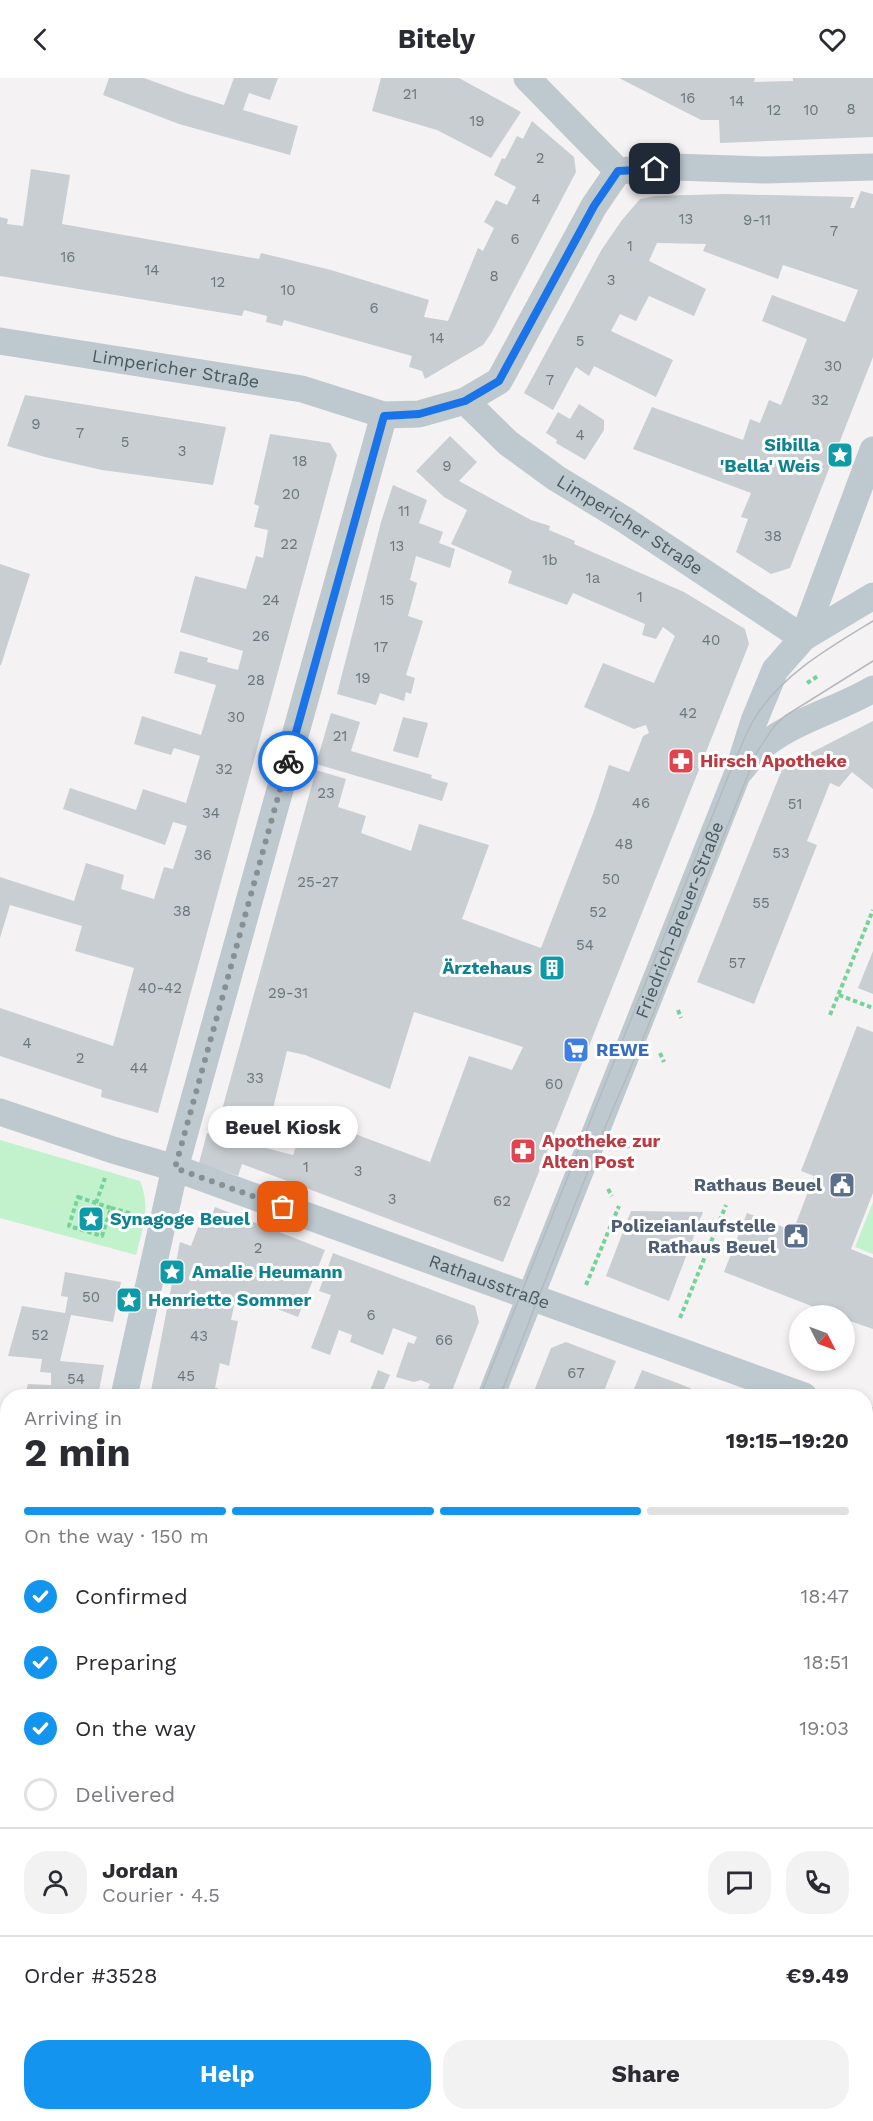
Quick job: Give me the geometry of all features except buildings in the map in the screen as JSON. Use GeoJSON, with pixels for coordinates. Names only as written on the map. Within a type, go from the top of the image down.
{"type":"FeatureCollection","features":[{"type":"Feature","properties":{"kind":"street"},"geometry":{"type":"LineString","coordinates":[[527,78],[618,171],[673,168],[766,170],[873,167]]}},
{"type":"Feature","properties":{"kind":"street"},"geometry":{"type":"LineString","coordinates":[[126,1389],[175,1168],[384,416],[419,414],[465,401],[499,381],[594,206],[618,171]]}},
{"type":"Feature","properties":{"kind":"street","name":"Limpericher Straße"},"geometry":{"type":"LineString","coordinates":[[2,347],[302,389],[384,416]]}},
{"type":"Feature","properties":{"kind":"street","name":"Limpericher Straße"},"geometry":{"type":"LineString","coordinates":[[465,401],[508,443],[556,478],[625,520],[803,638]]}},
{"type":"Feature","properties":{"kind":"street","name":"Friedrich-Breuer-Straße"},"geometry":{"type":"LineString","coordinates":[[494,1389],[737,775],[754,721],[775,670],[803,638],[873,450]]}},
{"type":"Feature","properties":{"kind":"street"},"geometry":{"type":"LineString","coordinates":[[803,638],[873,596]]}},
{"type":"Feature","properties":{"kind":"street"},"geometry":{"type":"LineString","coordinates":[[737,775],[757,752],[774,739],[804,721],[873,689]]}},
{"type":"Feature","properties":{"kind":"street","name":"Rathausstraße"},"geometry":{"type":"LineString","coordinates":[[0,1112],[175,1168],[785,1389]]}},
{"type":"Feature","properties":{"kind":"path"},"geometry":{"type":"LineString","coordinates":[[830,1015],[873,910]]}},
{"type":"Feature","properties":{"kind":"path"},"geometry":{"type":"LineString","coordinates":[[839,995],[873,1008]]}},
{"type":"Feature","properties":{"kind":"path"},"geometry":{"type":"LineString","coordinates":[[78,1197],[96,1203],[111,1208],[102,1236],[69,1226],[78,1197]]}},
{"type":"Feature","properties":{"kind":"path"},"geometry":{"type":"LineString","coordinates":[[668,1347],[726,1205]]}},
{"type":"Feature","properties":{"kind":"path"},"geometry":{"type":"LineString","coordinates":[[574,1313],[619,1206]]}},
{"type":"Feature","properties":{"kind":"green space"},"geometry":{"type":"Polygon","coordinates":[[[0,1140],[140,1181],[145,1209],[136,1255],[0,1218],[0,1140]]]}},
{"type":"Feature","properties":{"kind":"green space"},"geometry":{"type":"Polygon","coordinates":[[[873,1202],[873,1254],[855,1247],[873,1202]]]}},
{"type":"Feature","properties":{"kind":"tram line"},"geometry":{"type":"LineString","coordinates":[[483,1389],[730,772],[753,721],[764,705],[791,676],[823,652],[873,621]]}},
{"type":"Feature","properties":{"kind":"tram line"},"geometry":{"type":"LineString","coordinates":[[503,1389],[606,1125],[643,1039],[757,752],[775,725],[785,716],[873,661]]}},
{"type":"Feature","properties":{"kind":"way so far"},"geometry":{"type":"LineString","coordinates":[[283,1207],[175,1168],[288,761]]}},
{"type":"Feature","properties":{"kind":"place","name":"Sibilla 'Bella' Weis"},"geometry":{"type":"Point","coordinates":[840,455]}},
{"type":"Feature","properties":{"kind":"place","name":"Hirsch Apotheke"},"geometry":{"type":"Point","coordinates":[681,761]}},
{"type":"Feature","properties":{"kind":"place","name":"Ärztehaus"},"geometry":{"type":"Point","coordinates":[552,968]}},
{"type":"Feature","properties":{"kind":"place","name":"REWE"},"geometry":{"type":"Point","coordinates":[576,1050]}},
{"type":"Feature","properties":{"kind":"place","name":"Apotheke zur Alten Post"},"geometry":{"type":"Point","coordinates":[523,1151]}},
{"type":"Feature","properties":{"kind":"place","name":"Rathaus Beuel"},"geometry":{"type":"Point","coordinates":[842,1185]}},
{"type":"Feature","properties":{"kind":"place","name":"Beuel Kiosk"},"geometry":{"type":"Point","coordinates":[283,1207]}},
{"type":"Feature","properties":{"kind":"place","name":"Synagoge Beuel"},"geometry":{"type":"Point","coordinates":[91,1219]}},
{"type":"Feature","properties":{"kind":"place","name":"Polizeianlaufstelle Rathaus Beuel"},"geometry":{"type":"Point","coordinates":[796,1236]}},
{"type":"Feature","properties":{"kind":"place","name":"Amalie Heumann"},"geometry":{"type":"Point","coordinates":[172,1272]}},
{"type":"Feature","properties":{"kind":"place","name":"Henriette Sommer"},"geometry":{"type":"Point","coordinates":[129,1300]}},
{"type":"Feature","properties":{"kind":"route"},"geometry":{"type":"LineString","coordinates":[[288,761],[384,416],[419,414],[465,401],[499,381],[594,206],[618,171],[655,169]]}}]}
